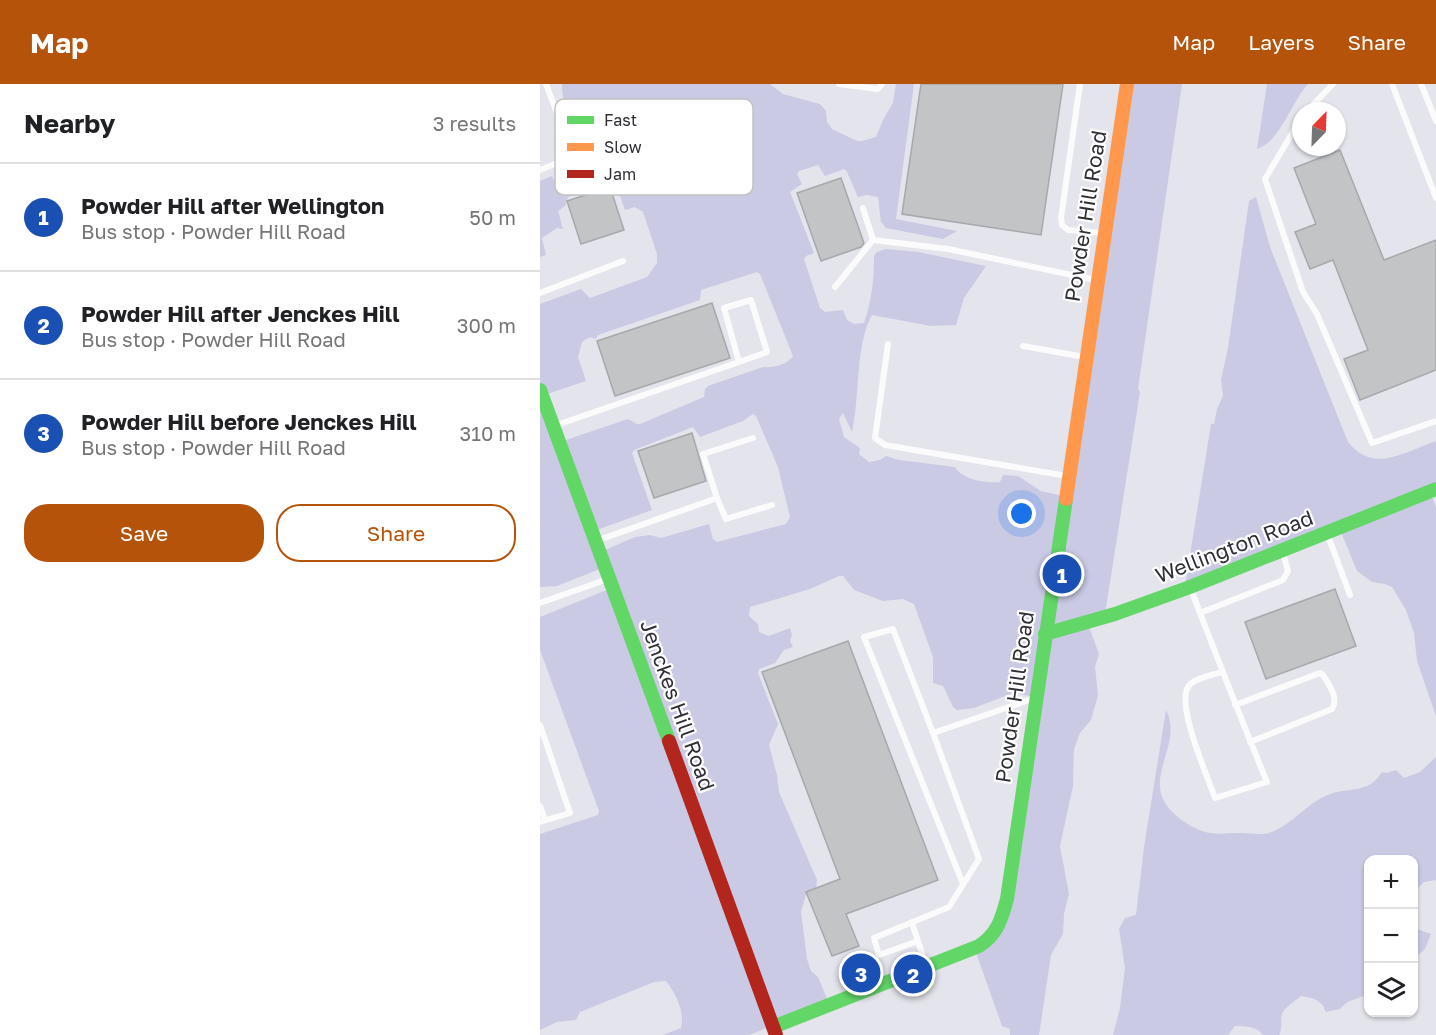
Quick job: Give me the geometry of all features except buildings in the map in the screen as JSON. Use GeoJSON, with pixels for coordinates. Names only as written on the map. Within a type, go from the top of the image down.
{"type":"FeatureCollection","features":[{"type":"Feature","properties":{"kind":"street","name":"Powder Hill Road"},"geometry":{"type":"LineString","coordinates":[[775,1031],[988,941],[1001,919],[1007,899],[1127,84]]}},
{"type":"Feature","properties":{"kind":"street","name":"Jenckes Hill Road"},"geometry":{"type":"LineString","coordinates":[[540,390],[775,1031]]}},
{"type":"Feature","properties":{"kind":"street","name":"Wellington Road"},"geometry":{"type":"LineString","coordinates":[[1045,634],[1114,614],[1190,587],[1436,489]]}},
{"type":"Feature","properties":{"kind":"lane"},"geometry":{"type":"LineString","coordinates":[[546,84],[555,108]]}},
{"type":"Feature","properties":{"kind":"lane"},"geometry":{"type":"LineString","coordinates":[[839,84],[878,89],[882,84]]}},
{"type":"Feature","properties":{"kind":"lane"},"geometry":{"type":"LineString","coordinates":[[1080,84],[1061,218],[1062,225],[1068,230],[1104,234]]}},
{"type":"Feature","properties":{"kind":"lane"},"geometry":{"type":"LineString","coordinates":[[1316,102],[1333,84]]}},
{"type":"Feature","properties":{"kind":"lane"},"geometry":{"type":"LineString","coordinates":[[1392,84],[1436,198]]}},
{"type":"Feature","properties":{"kind":"lane"},"geometry":{"type":"LineString","coordinates":[[1421,84],[1436,121]]}},
{"type":"Feature","properties":{"kind":"lane"},"geometry":{"type":"LineString","coordinates":[[1292,133],[1265,179],[1303,292],[1317,314],[1372,443],[1436,421]]}},
{"type":"Feature","properties":{"kind":"lane"},"geometry":{"type":"LineString","coordinates":[[540,170],[555,164]]}},
{"type":"Feature","properties":{"kind":"lane"},"geometry":{"type":"LineString","coordinates":[[863,208],[873,240]]}},
{"type":"Feature","properties":{"kind":"lane"},"geometry":{"type":"LineString","coordinates":[[873,240],[948,249],[1097,280]]}},
{"type":"Feature","properties":{"kind":"lane"},"geometry":{"type":"LineString","coordinates":[[835,287],[873,240]]}},
{"type":"Feature","properties":{"kind":"lane"},"geometry":{"type":"LineString","coordinates":[[540,293],[623,261]]}},
{"type":"Feature","properties":{"kind":"lane"},"geometry":{"type":"LineString","coordinates":[[553,426],[739,362],[766,352],[752,300],[724,308],[739,362]]}},
{"type":"Feature","properties":{"kind":"lane"},"geometry":{"type":"LineString","coordinates":[[888,344],[875,438],[885,446],[1068,476]]}},
{"type":"Feature","properties":{"kind":"lane"},"geometry":{"type":"LineString","coordinates":[[1023,346],[1086,357]]}},
{"type":"Feature","properties":{"kind":"lane"},"geometry":{"type":"LineString","coordinates":[[753,438],[703,454],[726,519],[772,505]]}},
{"type":"Feature","properties":{"kind":"lane"},"geometry":{"type":"LineString","coordinates":[[595,541],[717,498]]}},
{"type":"Feature","properties":{"kind":"lane"},"geometry":{"type":"LineString","coordinates":[[1327,532],[1350,595]]}},
{"type":"Feature","properties":{"kind":"lane"},"geometry":{"type":"LineString","coordinates":[[1200,613],[1283,580],[1288,571],[1282,550]]}},
{"type":"Feature","properties":{"kind":"lane"},"geometry":{"type":"LineString","coordinates":[[540,603],[609,578]]}},
{"type":"Feature","properties":{"kind":"lane"},"geometry":{"type":"LineString","coordinates":[[1190,587],[1267,782],[1215,798],[1191,733],[1185,700],[1188,687],[1193,683],[1222,672]]}},
{"type":"Feature","properties":{"kind":"lane"},"geometry":{"type":"LineString","coordinates":[[918,941],[879,955],[874,938],[949,908],[979,859],[893,629],[864,637],[963,884]]}},
{"type":"Feature","properties":{"kind":"lane"},"geometry":{"type":"LineString","coordinates":[[1235,705],[1320,673],[1335,699],[1332,709],[1250,742]]}},
{"type":"Feature","properties":{"kind":"lane"},"geometry":{"type":"LineString","coordinates":[[933,732],[1035,698]]}},
{"type":"Feature","properties":{"kind":"lane"},"geometry":{"type":"LineString","coordinates":[[540,725],[570,813],[543,821],[540,806]]}},
{"type":"Feature","properties":{"kind":"lane"},"geometry":{"type":"LineString","coordinates":[[912,923],[926,967]]}},
{"type":"Feature","properties":{"kind":"shaded area"},"geometry":{"type":"Polygon","coordinates":[[[562,84],[770,84],[783,94],[820,104],[826,111],[827,122],[832,129],[857,141],[862,141],[876,137],[893,103],[896,84],[914,84],[896,219],[957,231],[943,239],[886,228],[881,222],[878,197],[867,195],[858,197],[844,169],[825,176],[818,165],[799,171],[797,174],[802,184],[790,192],[814,253],[804,259],[820,308],[825,312],[843,310],[847,320],[854,324],[864,323],[872,290],[874,256],[877,252],[886,249],[918,252],[986,266],[964,298],[956,325],[931,326],[872,315],[860,356],[852,432],[843,413],[839,419],[844,437],[860,448],[859,454],[869,462],[886,456],[899,460],[955,467],[969,478],[988,482],[1000,482],[1003,475],[1018,476],[1041,491],[1063,496],[1127,84],[1182,84],[1138,389],[1140,392],[1105,614],[1089,627],[1099,654],[1095,667],[1098,695],[1091,720],[1080,733],[1074,749],[1073,786],[1060,846],[1069,894],[1064,914],[1063,934],[1051,955],[1039,1035],[1010,1035],[1010,1029],[1002,1026],[974,947],[995,931],[1034,697],[1013,693],[974,708],[957,710],[953,707],[943,686],[933,683],[933,657],[914,604],[903,599],[883,601],[854,590],[843,576],[810,589],[750,607],[749,616],[758,624],[759,632],[769,636],[790,628],[792,635],[790,641],[793,647],[784,650],[775,663],[759,669],[758,673],[778,724],[769,745],[779,792],[817,880],[816,891],[806,894],[801,912],[807,959],[829,1003],[749,1035],[663,1035],[681,1028],[681,1010],[666,981],[654,982],[580,1012],[576,1020],[557,1022],[540,1030],[540,834],[598,815],[599,811],[540,650],[540,617],[614,587],[605,567],[557,586],[540,587],[540,304],[581,289],[590,298],[647,277],[657,263],[657,254],[643,212],[635,207],[625,210],[620,195],[753,195],[753,99],[563,99],[562,84]],[[757,272],[701,290],[700,300],[598,335],[596,339],[590,337],[582,342],[578,357],[586,381],[544,395],[563,441],[628,419],[640,424],[704,397],[708,386],[763,367],[787,362],[793,356],[760,274],[757,272]],[[753,414],[743,421],[700,437],[693,427],[634,450],[632,453],[652,510],[594,531],[603,551],[635,537],[650,535],[661,538],[709,524],[713,539],[717,542],[786,524],[790,517],[778,467],[756,416],[753,414]]]}},
{"type":"Feature","properties":{"kind":"shaded area"},"geometry":{"type":"Polygon","coordinates":[[[1267,84],[1308,84],[1296,102],[1292,102],[1292,108],[1279,130],[1265,145],[1257,149],[1267,84]]]}},
{"type":"Feature","properties":{"kind":"shaded area"},"geometry":{"type":"Polygon","coordinates":[[[552,176],[555,182],[555,195],[574,195],[568,197],[565,206],[558,211],[563,229],[557,228],[542,238],[546,255],[540,257],[540,181],[552,176]]]}},
{"type":"Feature","properties":{"kind":"shaded area"},"geometry":{"type":"Polygon","coordinates":[[[1256,197],[1270,247],[1348,442],[1358,452],[1379,459],[1401,455],[1436,441],[1436,488],[1430,492],[1436,507],[1436,716],[1417,661],[1414,633],[1406,610],[1392,587],[1372,582],[1357,571],[1339,527],[1185,586],[1211,424],[1214,424],[1223,396],[1221,380],[1228,348],[1249,201],[1256,197]]]}},
{"type":"Feature","properties":{"kind":"shaded area"},"geometry":{"type":"Polygon","coordinates":[[[1166,710],[1170,722],[1170,733],[1160,778],[1163,799],[1180,819],[1209,833],[1269,833],[1285,825],[1321,798],[1337,792],[1365,787],[1377,779],[1382,772],[1396,770],[1404,778],[1420,772],[1436,757],[1436,880],[1424,882],[1418,888],[1418,855],[1364,855],[1364,995],[1348,1002],[1340,1009],[1326,1012],[1322,1004],[1316,1000],[1301,996],[1283,1011],[1279,1035],[1263,1035],[1254,1028],[1235,1026],[1228,1035],[1113,1035],[1120,1008],[1125,968],[1119,929],[1125,918],[1136,915],[1144,847],[1166,710]]]}},
{"type":"Feature","properties":{"kind":"shaded area"},"geometry":{"type":"Polygon","coordinates":[[[1418,929],[1431,934],[1425,949],[1418,955],[1418,929]]]}},
{"type":"Feature","properties":{"kind":"traffic: fast"},"geometry":{"type":"LineString","coordinates":[[540,390],[669,741]]}},
{"type":"Feature","properties":{"kind":"traffic: fast"},"geometry":{"type":"LineString","coordinates":[[1045,634],[1115,614],[1190,587],[1436,489]]}},
{"type":"Feature","properties":{"kind":"traffic: fast"},"geometry":{"type":"LineString","coordinates":[[773,1027],[979,946],[998,926],[1007,899],[1066,499]]}},
{"type":"Feature","properties":{"kind":"traffic: slow"},"geometry":{"type":"LineString","coordinates":[[1066,499],[1127,84]]}},
{"type":"Feature","properties":{"kind":"traffic: jam"},"geometry":{"type":"LineString","coordinates":[[669,741],[776,1035]]}},
{"type":"Feature","properties":{"kind":"place","name":"Powder Hill after Wellington"},"geometry":{"type":"Point","coordinates":[1062,574]}},
{"type":"Feature","properties":{"kind":"place","name":"Powder Hill before Jenckes Hill"},"geometry":{"type":"Point","coordinates":[861,973]}},
{"type":"Feature","properties":{"kind":"place","name":"Powder Hill after Jenckes Hill"},"geometry":{"type":"Point","coordinates":[913,974]}}]}
